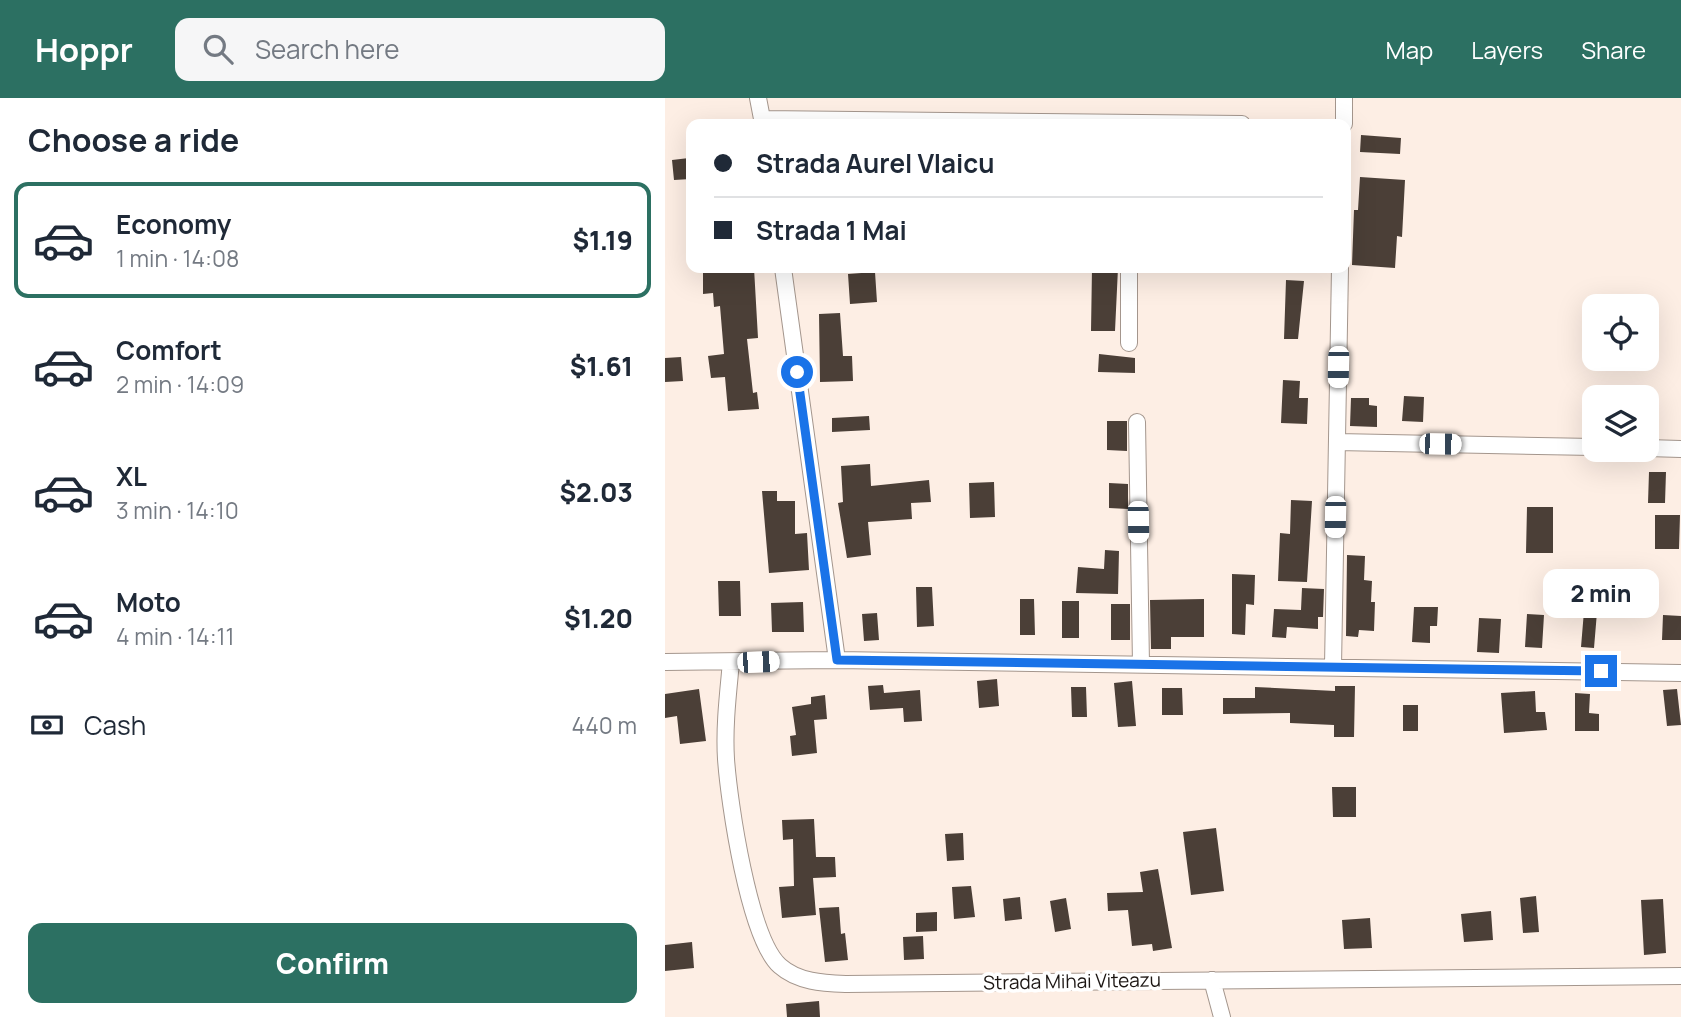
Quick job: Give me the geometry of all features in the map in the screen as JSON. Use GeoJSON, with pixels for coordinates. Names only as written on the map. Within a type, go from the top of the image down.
{"type":"FeatureCollection","features":[{"type":"Feature","properties":{"kind":"street"},"geometry":{"type":"LineString","coordinates":[[758,98],[762,119]]}},
{"type":"Feature","properties":{"kind":"street"},"geometry":{"type":"LineString","coordinates":[[1344,98],[1344,119]]}},
{"type":"Feature","properties":{"kind":"street"},"geometry":{"type":"LineString","coordinates":[[784,273],[837,660]]}},
{"type":"Feature","properties":{"kind":"street"},"geometry":{"type":"LineString","coordinates":[[1129,273],[1129,344]]}},
{"type":"Feature","properties":{"kind":"street"},"geometry":{"type":"LineString","coordinates":[[1333,666],[1340,273]]}},
{"type":"Feature","properties":{"kind":"street"},"geometry":{"type":"LineString","coordinates":[[1137,422],[1141,664]]}},
{"type":"Feature","properties":{"kind":"street"},"geometry":{"type":"LineString","coordinates":[[1336,442],[1582,447]]}},
{"type":"Feature","properties":{"kind":"street"},"geometry":{"type":"LineString","coordinates":[[1659,448],[1681,449]]}},
{"type":"Feature","properties":{"kind":"street"},"geometry":{"type":"LineString","coordinates":[[665,662],[837,660],[1681,673]]}},
{"type":"Feature","properties":{"kind":"street","name":"Strada Mihai Viteazu"},"geometry":{"type":"LineString","coordinates":[[731,662],[726,710],[726,758],[733,816],[752,905],[765,944],[778,965],[795,976],[811,981],[846,984],[1681,976]]}},
{"type":"Feature","properties":{"kind":"street"},"geometry":{"type":"LineString","coordinates":[[1212,980],[1222,1017]]}},
{"type":"Feature","properties":{"kind":"building"},"geometry":{"type":"Polygon","coordinates":[[[1361,135],[1401,138],[1400,154],[1360,152],[1361,135]]]}},
{"type":"Feature","properties":{"kind":"building"},"geometry":{"type":"Polygon","coordinates":[[[686,158],[686,179],[674,180],[672,160],[686,158]]]}},
{"type":"Feature","properties":{"kind":"building"},"geometry":{"type":"Polygon","coordinates":[[[1360,177],[1405,180],[1402,237],[1397,236],[1395,268],[1352,265],[1354,210],[1358,210],[1360,177]]]}},
{"type":"Feature","properties":{"kind":"building"},"geometry":{"type":"Polygon","coordinates":[[[703,273],[754,273],[758,338],[747,339],[753,393],[757,392],[759,409],[728,411],[725,377],[711,378],[708,356],[724,354],[720,306],[714,307],[713,293],[703,294],[703,273]]]}},
{"type":"Feature","properties":{"kind":"building"},"geometry":{"type":"Polygon","coordinates":[[[875,273],[877,302],[850,304],[848,274],[875,273]]]}},
{"type":"Feature","properties":{"kind":"building"},"geometry":{"type":"Polygon","coordinates":[[[1092,273],[1118,273],[1115,331],[1091,331],[1092,273]]]}},
{"type":"Feature","properties":{"kind":"building"},"geometry":{"type":"Polygon","coordinates":[[[1286,280],[1304,281],[1298,339],[1284,339],[1286,280]]]}},
{"type":"Feature","properties":{"kind":"building"},"geometry":{"type":"Polygon","coordinates":[[[840,313],[843,356],[852,356],[853,381],[820,382],[819,314],[840,313]]]}},
{"type":"Feature","properties":{"kind":"building"},"geometry":{"type":"Polygon","coordinates":[[[1099,354],[1135,358],[1135,373],[1098,372],[1099,354]]]}},
{"type":"Feature","properties":{"kind":"building"},"geometry":{"type":"Polygon","coordinates":[[[681,357],[683,381],[665,382],[665,358],[681,357]]]}},
{"type":"Feature","properties":{"kind":"building"},"geometry":{"type":"Polygon","coordinates":[[[1283,380],[1300,381],[1299,398],[1308,398],[1307,424],[1281,423],[1283,380]]]}},
{"type":"Feature","properties":{"kind":"building"},"geometry":{"type":"Polygon","coordinates":[[[1404,396],[1424,397],[1423,422],[1402,421],[1404,396]]]}},
{"type":"Feature","properties":{"kind":"building"},"geometry":{"type":"Polygon","coordinates":[[[1351,398],[1369,398],[1369,405],[1377,406],[1377,427],[1350,426],[1351,398]]]}},
{"type":"Feature","properties":{"kind":"building"},"geometry":{"type":"Polygon","coordinates":[[[869,416],[870,430],[832,432],[832,418],[869,416]]]}},
{"type":"Feature","properties":{"kind":"building"},"geometry":{"type":"Polygon","coordinates":[[[1107,421],[1127,421],[1127,451],[1107,450],[1107,421]]]}},
{"type":"Feature","properties":{"kind":"building"},"geometry":{"type":"Polygon","coordinates":[[[870,464],[871,486],[929,480],[931,502],[911,503],[912,519],[868,522],[871,555],[847,558],[838,503],[843,502],[841,466],[870,464]]]}},
{"type":"Feature","properties":{"kind":"building"},"geometry":{"type":"Polygon","coordinates":[[[1649,472],[1666,472],[1665,503],[1648,503],[1649,472]]]}},
{"type":"Feature","properties":{"kind":"building"},"geometry":{"type":"Polygon","coordinates":[[[994,482],[995,517],[970,518],[969,483],[994,482]]]}},
{"type":"Feature","properties":{"kind":"building"},"geometry":{"type":"Polygon","coordinates":[[[1109,483],[1128,484],[1128,509],[1109,508],[1109,483]]]}},
{"type":"Feature","properties":{"kind":"building"},"geometry":{"type":"Polygon","coordinates":[[[762,491],[777,491],[777,501],[795,501],[795,534],[807,533],[809,570],[769,573],[762,491]]]}},
{"type":"Feature","properties":{"kind":"building"},"geometry":{"type":"Polygon","coordinates":[[[1291,500],[1312,501],[1307,582],[1278,581],[1280,533],[1290,534],[1291,500]]]}},
{"type":"Feature","properties":{"kind":"building"},"geometry":{"type":"Polygon","coordinates":[[[1527,507],[1553,507],[1553,553],[1526,553],[1527,507]]]}},
{"type":"Feature","properties":{"kind":"building"},"geometry":{"type":"Polygon","coordinates":[[[1655,515],[1680,515],[1679,549],[1655,549],[1655,515]]]}},
{"type":"Feature","properties":{"kind":"building"},"geometry":{"type":"Polygon","coordinates":[[[1105,550],[1119,551],[1118,594],[1076,593],[1078,567],[1104,569],[1105,550]]]}},
{"type":"Feature","properties":{"kind":"building"},"geometry":{"type":"Polygon","coordinates":[[[1347,555],[1365,556],[1364,580],[1372,581],[1371,602],[1375,602],[1374,631],[1359,630],[1358,637],[1346,636],[1347,555]]]}},
{"type":"Feature","properties":{"kind":"building"},"geometry":{"type":"Polygon","coordinates":[[[1232,574],[1255,575],[1254,605],[1246,604],[1245,635],[1232,634],[1232,574]]]}},
{"type":"Feature","properties":{"kind":"building"},"geometry":{"type":"Polygon","coordinates":[[[718,581],[740,581],[741,616],[719,616],[718,581]]]}},
{"type":"Feature","properties":{"kind":"building"},"geometry":{"type":"Polygon","coordinates":[[[916,587],[932,587],[934,626],[917,627],[916,587]]]}},
{"type":"Feature","properties":{"kind":"building"},"geometry":{"type":"Polygon","coordinates":[[[1302,588],[1324,589],[1323,617],[1318,617],[1318,629],[1287,627],[1286,638],[1272,637],[1274,609],[1301,610],[1302,588]]]}},
{"type":"Feature","properties":{"kind":"building"},"geometry":{"type":"Polygon","coordinates":[[[1020,599],[1034,599],[1035,635],[1020,635],[1020,599]]]}},
{"type":"Feature","properties":{"kind":"building"},"geometry":{"type":"Polygon","coordinates":[[[1204,599],[1204,637],[1171,637],[1171,649],[1151,649],[1150,600],[1204,599]]]}},
{"type":"Feature","properties":{"kind":"building"},"geometry":{"type":"Polygon","coordinates":[[[1062,601],[1079,601],[1079,638],[1062,638],[1062,601]]]}},
{"type":"Feature","properties":{"kind":"building"},"geometry":{"type":"Polygon","coordinates":[[[803,602],[804,632],[772,632],[771,603],[803,602]]]}},
{"type":"Feature","properties":{"kind":"building"},"geometry":{"type":"Polygon","coordinates":[[[1111,604],[1130,604],[1130,640],[1111,640],[1111,604]]]}},
{"type":"Feature","properties":{"kind":"building"},"geometry":{"type":"Polygon","coordinates":[[[1414,607],[1438,607],[1437,626],[1430,626],[1430,643],[1412,642],[1414,607]]]}},
{"type":"Feature","properties":{"kind":"building"},"geometry":{"type":"Polygon","coordinates":[[[1584,611],[1597,612],[1594,648],[1581,647],[1584,611]]]}},
{"type":"Feature","properties":{"kind":"building"},"geometry":{"type":"Polygon","coordinates":[[[877,613],[879,640],[864,641],[862,614],[877,613]]]}},
{"type":"Feature","properties":{"kind":"building"},"geometry":{"type":"Polygon","coordinates":[[[1527,614],[1544,615],[1542,648],[1525,647],[1527,614]]]}},
{"type":"Feature","properties":{"kind":"building"},"geometry":{"type":"Polygon","coordinates":[[[1663,615],[1681,616],[1681,640],[1662,640],[1663,615]]]}},
{"type":"Feature","properties":{"kind":"building"},"geometry":{"type":"Polygon","coordinates":[[[1479,618],[1501,619],[1499,653],[1477,652],[1479,618]]]}},
{"type":"Feature","properties":{"kind":"building"},"geometry":{"type":"Polygon","coordinates":[[[997,679],[999,706],[979,708],[977,681],[997,679]]]}},
{"type":"Feature","properties":{"kind":"building"},"geometry":{"type":"Polygon","coordinates":[[[1132,681],[1136,726],[1118,727],[1114,683],[1132,681]]]}},
{"type":"Feature","properties":{"kind":"building"},"geometry":{"type":"Polygon","coordinates":[[[883,685],[884,693],[920,690],[922,721],[904,722],[903,708],[870,710],[868,686],[883,685]]]}},
{"type":"Feature","properties":{"kind":"building"},"geometry":{"type":"Polygon","coordinates":[[[1335,686],[1355,686],[1354,737],[1334,737],[1334,725],[1290,723],[1290,713],[1223,714],[1223,698],[1255,698],[1255,687],[1335,691],[1335,686]]]}},
{"type":"Feature","properties":{"kind":"building"},"geometry":{"type":"Polygon","coordinates":[[[1071,687],[1086,687],[1087,717],[1072,717],[1071,687]]]}},
{"type":"Feature","properties":{"kind":"building"},"geometry":{"type":"Polygon","coordinates":[[[1162,688],[1182,688],[1183,715],[1162,715],[1162,688]]]}},
{"type":"Feature","properties":{"kind":"building"},"geometry":{"type":"Polygon","coordinates":[[[699,689],[706,741],[680,744],[677,716],[665,718],[665,694],[699,689]]]}},
{"type":"Feature","properties":{"kind":"building"},"geometry":{"type":"Polygon","coordinates":[[[1677,689],[1681,725],[1667,726],[1663,690],[1677,689]]]}},
{"type":"Feature","properties":{"kind":"building"},"geometry":{"type":"Polygon","coordinates":[[[1535,691],[1536,712],[1545,712],[1547,730],[1504,733],[1501,693],[1535,691]]]}},
{"type":"Feature","properties":{"kind":"building"},"geometry":{"type":"Polygon","coordinates":[[[1575,693],[1590,694],[1589,713],[1599,714],[1599,731],[1575,731],[1575,693]]]}},
{"type":"Feature","properties":{"kind":"building"},"geometry":{"type":"Polygon","coordinates":[[[825,695],[827,719],[814,720],[817,753],[792,756],[790,736],[796,735],[792,707],[811,704],[811,697],[825,695]]]}},
{"type":"Feature","properties":{"kind":"building"},"geometry":{"type":"Polygon","coordinates":[[[1403,705],[1418,705],[1418,731],[1403,731],[1403,705]]]}},
{"type":"Feature","properties":{"kind":"building"},"geometry":{"type":"Polygon","coordinates":[[[1332,787],[1356,787],[1356,817],[1333,817],[1332,787]]]}},
{"type":"Feature","properties":{"kind":"building"},"geometry":{"type":"Polygon","coordinates":[[[814,819],[816,857],[835,857],[836,877],[813,878],[816,915],[782,918],[779,887],[794,886],[793,839],[783,840],[782,820],[814,819]]]}},
{"type":"Feature","properties":{"kind":"building"},"geometry":{"type":"Polygon","coordinates":[[[1216,828],[1224,891],[1191,895],[1183,832],[1216,828]]]}},
{"type":"Feature","properties":{"kind":"building"},"geometry":{"type":"Polygon","coordinates":[[[963,833],[964,860],[947,861],[945,834],[963,833]]]}},
{"type":"Feature","properties":{"kind":"building"},"geometry":{"type":"Polygon","coordinates":[[[1158,869],[1172,948],[1153,951],[1152,944],[1132,946],[1128,910],[1108,911],[1107,893],[1143,892],[1140,872],[1158,869]]]}},
{"type":"Feature","properties":{"kind":"building"},"geometry":{"type":"Polygon","coordinates":[[[971,886],[975,917],[954,919],[952,887],[971,886]]]}},
{"type":"Feature","properties":{"kind":"building"},"geometry":{"type":"Polygon","coordinates":[[[1536,896],[1539,932],[1523,933],[1520,898],[1536,896]]]}},
{"type":"Feature","properties":{"kind":"building"},"geometry":{"type":"Polygon","coordinates":[[[1020,897],[1022,919],[1005,921],[1003,899],[1020,897]]]}},
{"type":"Feature","properties":{"kind":"building"},"geometry":{"type":"Polygon","coordinates":[[[1066,898],[1071,929],[1055,932],[1050,901],[1066,898]]]}},
{"type":"Feature","properties":{"kind":"building"},"geometry":{"type":"Polygon","coordinates":[[[1663,899],[1666,953],[1644,955],[1641,900],[1663,899]]]}},
{"type":"Feature","properties":{"kind":"building"},"geometry":{"type":"Polygon","coordinates":[[[839,907],[841,934],[845,933],[848,960],[825,962],[819,908],[839,907]]]}},
{"type":"Feature","properties":{"kind":"building"},"geometry":{"type":"Polygon","coordinates":[[[1491,911],[1493,940],[1464,942],[1461,914],[1491,911]]]}},
{"type":"Feature","properties":{"kind":"building"},"geometry":{"type":"Polygon","coordinates":[[[937,912],[937,931],[916,932],[916,913],[937,912]]]}},
{"type":"Feature","properties":{"kind":"building"},"geometry":{"type":"Polygon","coordinates":[[[1370,918],[1372,948],[1344,949],[1342,920],[1370,918]]]}},
{"type":"Feature","properties":{"kind":"building"},"geometry":{"type":"Polygon","coordinates":[[[923,936],[924,959],[904,960],[903,937],[923,936]]]}},
{"type":"Feature","properties":{"kind":"building"},"geometry":{"type":"Polygon","coordinates":[[[692,942],[694,968],[665,971],[665,945],[692,942]]]}},
{"type":"Feature","properties":{"kind":"building"},"geometry":{"type":"Polygon","coordinates":[[[819,1001],[820,1017],[787,1017],[786,1004],[819,1001]]]}},
{"type":"Feature","properties":{"kind":"route"},"geometry":{"type":"LineString","coordinates":[[797,372],[837,660],[1601,671]]}}]}
